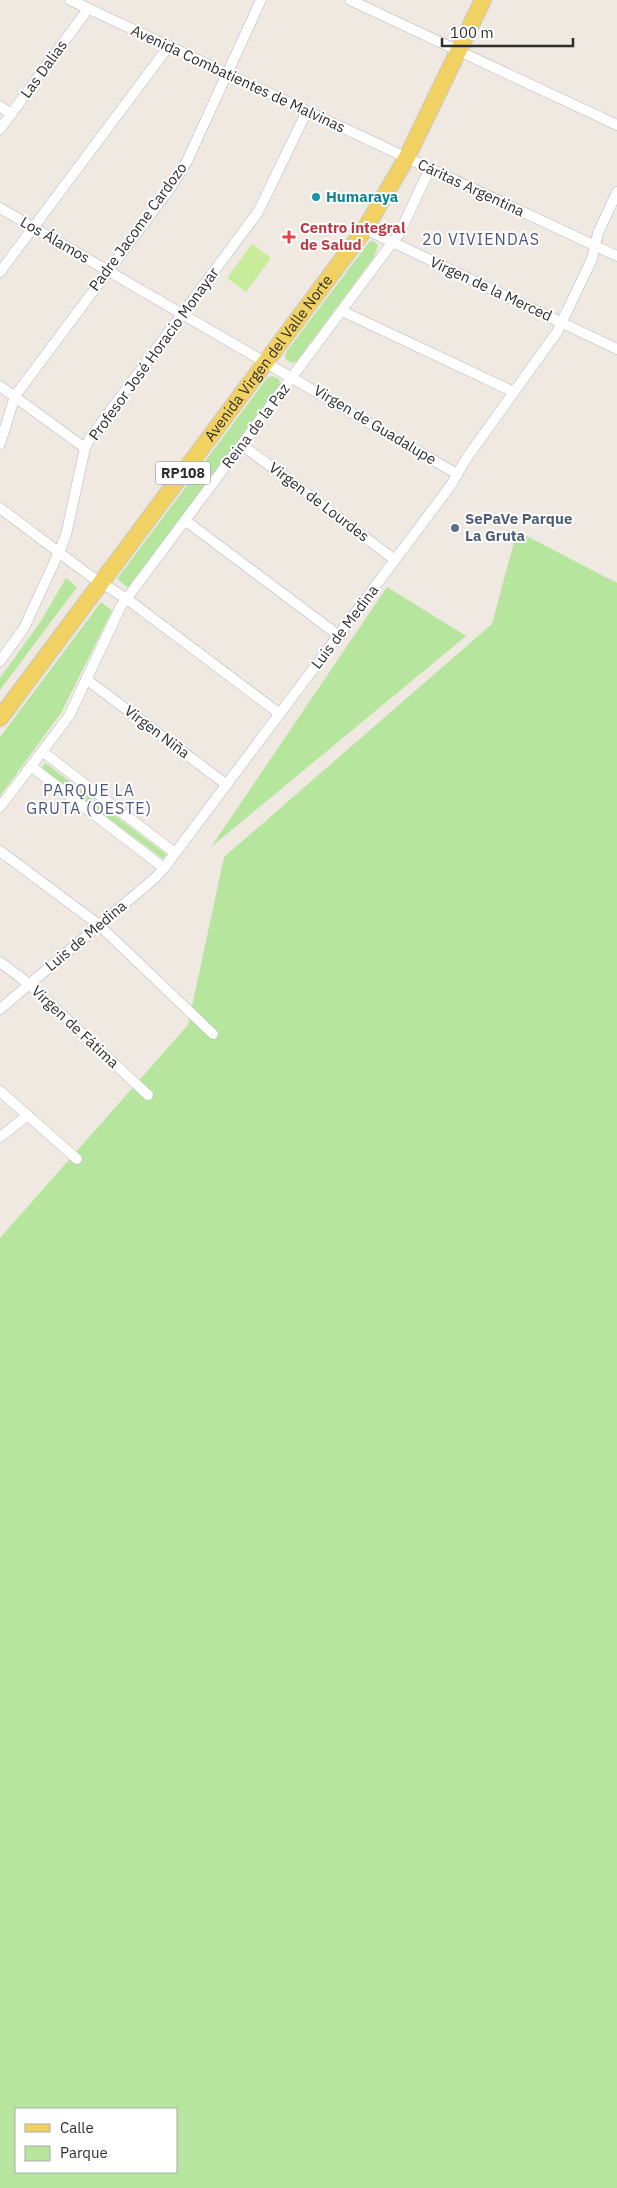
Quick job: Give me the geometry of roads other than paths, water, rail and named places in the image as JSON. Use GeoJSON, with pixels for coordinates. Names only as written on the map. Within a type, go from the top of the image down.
{"type":"FeatureCollection","features":[{"type":"Feature","properties":{"kind":"main road","name":"Avenida Virgen del Valle Norte"},"geometry":{"type":"LineString","coordinates":[[0,718],[365,229],[407,157],[483,0]]}},
{"type":"Feature","properties":{"kind":"street","name":"Avenida Combatientes de Malvinas"},"geometry":{"type":"LineString","coordinates":[[70,0],[407,157]]}},
{"type":"Feature","properties":{"kind":"street","name":"Padre Jacome Cardozo"},"geometry":{"type":"LineString","coordinates":[[0,444],[14,396],[171,186],[187,161],[261,0]]}},
{"type":"Feature","properties":{"kind":"street"},"geometry":{"type":"LineString","coordinates":[[350,0],[617,125]]}},
{"type":"Feature","properties":{"kind":"street","name":"Las Dalias"},"geometry":{"type":"LineString","coordinates":[[0,129],[88,9]]}},
{"type":"Feature","properties":{"kind":"street"},"geometry":{"type":"LineString","coordinates":[[0,272],[169,46]]}},
{"type":"Feature","properties":{"kind":"street"},"geometry":{"type":"LineString","coordinates":[[0,106],[11,114]]}},
{"type":"Feature","properties":{"kind":"street","name":"Profesor José Horacio Monayar"},"geometry":{"type":"LineString","coordinates":[[0,661],[24,628],[59,552],[66,534],[90,438],[258,212],[307,111]]}},
{"type":"Feature","properties":{"kind":"street","name":"Cáritas Argentina"},"geometry":{"type":"LineString","coordinates":[[407,157],[617,256]]}},
{"type":"Feature","properties":{"kind":"street","name":"Reina de la Paz"},"geometry":{"type":"LineString","coordinates":[[0,807],[69,716],[121,606],[399,234],[430,168]]}},
{"type":"Feature","properties":{"kind":"street","name":"Luis de Medina"},"geometry":{"type":"LineString","coordinates":[[0,1009],[164,868],[176,853],[395,560],[562,322],[592,259],[598,233],[617,192]]}},
{"type":"Feature","properties":{"kind":"street","name":"Los Álamos"},"geometry":{"type":"LineString","coordinates":[[0,208],[266,362]]}},
{"type":"Feature","properties":{"kind":"street","name":"Virgen de la Merced"},"geometry":{"type":"LineString","coordinates":[[365,229],[617,349]]}},
{"type":"Feature","properties":{"kind":"street"},"geometry":{"type":"LineString","coordinates":[[342,311],[514,392]]}},
{"type":"Feature","properties":{"kind":"street","name":"Virgen de Guadalupe"},"geometry":{"type":"LineString","coordinates":[[266,362],[457,474]]}},
{"type":"Feature","properties":{"kind":"street"},"geometry":{"type":"LineString","coordinates":[[0,386],[86,448]]}},
{"type":"Feature","properties":{"kind":"street","name":"Virgen de Lourdes"},"geometry":{"type":"LineString","coordinates":[[242,445],[395,560]]}},
{"type":"Feature","properties":{"kind":"street"},"geometry":{"type":"LineString","coordinates":[[0,508],[101,583],[127,599],[280,714]]}},
{"type":"Feature","properties":{"kind":"street"},"geometry":{"type":"LineString","coordinates":[[186,520],[338,636]]}},
{"type":"Feature","properties":{"kind":"street","name":"Virgen Niña"},"geometry":{"type":"LineString","coordinates":[[86,679],[227,785]]}},
{"type":"Feature","properties":{"kind":"street"},"geometry":{"type":"LineString","coordinates":[[43,752],[176,853]]}},
{"type":"Feature","properties":{"kind":"street"},"geometry":{"type":"LineString","coordinates":[[32,767],[164,868]]}},
{"type":"Feature","properties":{"kind":"street"},"geometry":{"type":"LineString","coordinates":[[0,851],[99,925],[213,1034]]}},
{"type":"Feature","properties":{"kind":"street","name":"Virgen de Fátima"},"geometry":{"type":"LineString","coordinates":[[0,962],[29,984],[148,1095]]}},
{"type":"Feature","properties":{"kind":"street"},"geometry":{"type":"LineString","coordinates":[[0,1090],[77,1159]]}},
{"type":"Feature","properties":{"kind":"street"},"geometry":{"type":"LineString","coordinates":[[0,1137],[28,1115]]}},
{"type":"Feature","properties":{"kind":"place","name":"Humaraya"},"geometry":{"type":"Point","coordinates":[316,197]}},
{"type":"Feature","properties":{"kind":"place","name":"Centro integral de Salud"},"geometry":{"type":"Point","coordinates":[289,237]}},
{"type":"Feature","properties":{"kind":"place","name":"SePaVe Parque La Gruta"},"geometry":{"type":"Point","coordinates":[455,528]}},
{"type":"Feature","properties":{"kind":"district","name":"20 VIVIENDAS"},"geometry":{"type":"Point","coordinates":[481,239]}},
{"type":"Feature","properties":{"kind":"district","name":"PARQUE LA GRUTA (OESTE)"},"geometry":{"type":"Point","coordinates":[89,799]}}]}
